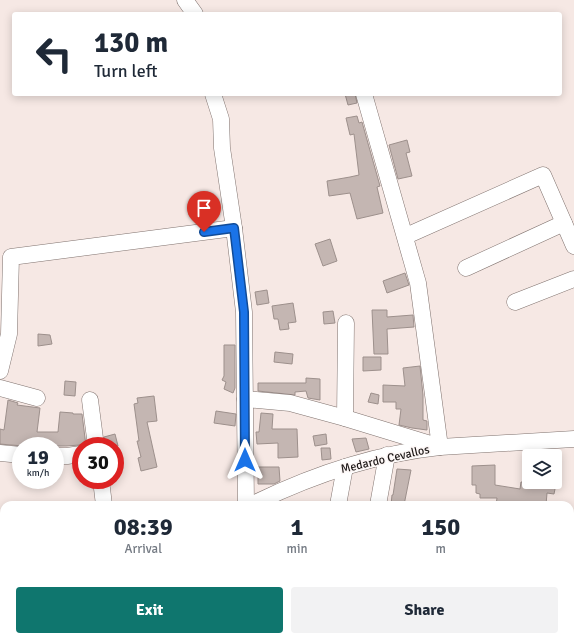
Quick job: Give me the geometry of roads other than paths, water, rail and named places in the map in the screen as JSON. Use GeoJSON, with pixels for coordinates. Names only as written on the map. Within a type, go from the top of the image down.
{"type":"FeatureCollection","features":[{"type":"Feature","properties":{"kind":"street"},"geometry":{"type":"LineString","coordinates":[[185,0],[194,12]]}},
{"type":"Feature","properties":{"kind":"street"},"geometry":{"type":"LineString","coordinates":[[214,96],[221,119],[222,148],[234,228],[244,312],[246,501]]}},
{"type":"Feature","properties":{"kind":"street"},"geometry":{"type":"LineString","coordinates":[[245,400],[290,403],[440,447],[418,282],[365,96]]}},
{"type":"Feature","properties":{"kind":"street"},"geometry":{"type":"LineString","coordinates":[[406,236],[543,176],[574,246]]}},
{"type":"Feature","properties":{"kind":"street"},"geometry":{"type":"LineString","coordinates":[[466,268],[564,224]]}},
{"type":"Feature","properties":{"kind":"street"},"geometry":{"type":"LineString","coordinates":[[0,371],[9,334],[11,257],[234,228]]}},
{"type":"Feature","properties":{"kind":"street"},"geometry":{"type":"LineString","coordinates":[[516,302],[574,279]]}},
{"type":"Feature","properties":{"kind":"street"},"geometry":{"type":"LineString","coordinates":[[345,418],[346,323]]}},
{"type":"Feature","properties":{"kind":"street"},"geometry":{"type":"LineString","coordinates":[[0,388],[37,398]]}},
{"type":"Feature","properties":{"kind":"street"},"geometry":{"type":"LineString","coordinates":[[90,400],[95,437]]}},
{"type":"Feature","properties":{"kind":"street","name":"Medardo Cevallos"},"geometry":{"type":"LineString","coordinates":[[277,499],[312,477],[387,455],[440,447],[574,440]]}},
{"type":"Feature","properties":{"kind":"street"},"geometry":{"type":"LineString","coordinates":[[0,453],[12,454]]}},
{"type":"Feature","properties":{"kind":"street"},"geometry":{"type":"LineString","coordinates":[[379,501],[387,455]]}},
{"type":"Feature","properties":{"kind":"street"},"geometry":{"type":"LineString","coordinates":[[339,501],[345,467]]}},
{"type":"Feature","properties":{"kind":"street"},"geometry":{"type":"LineString","coordinates":[[102,489],[104,501]]}}]}
